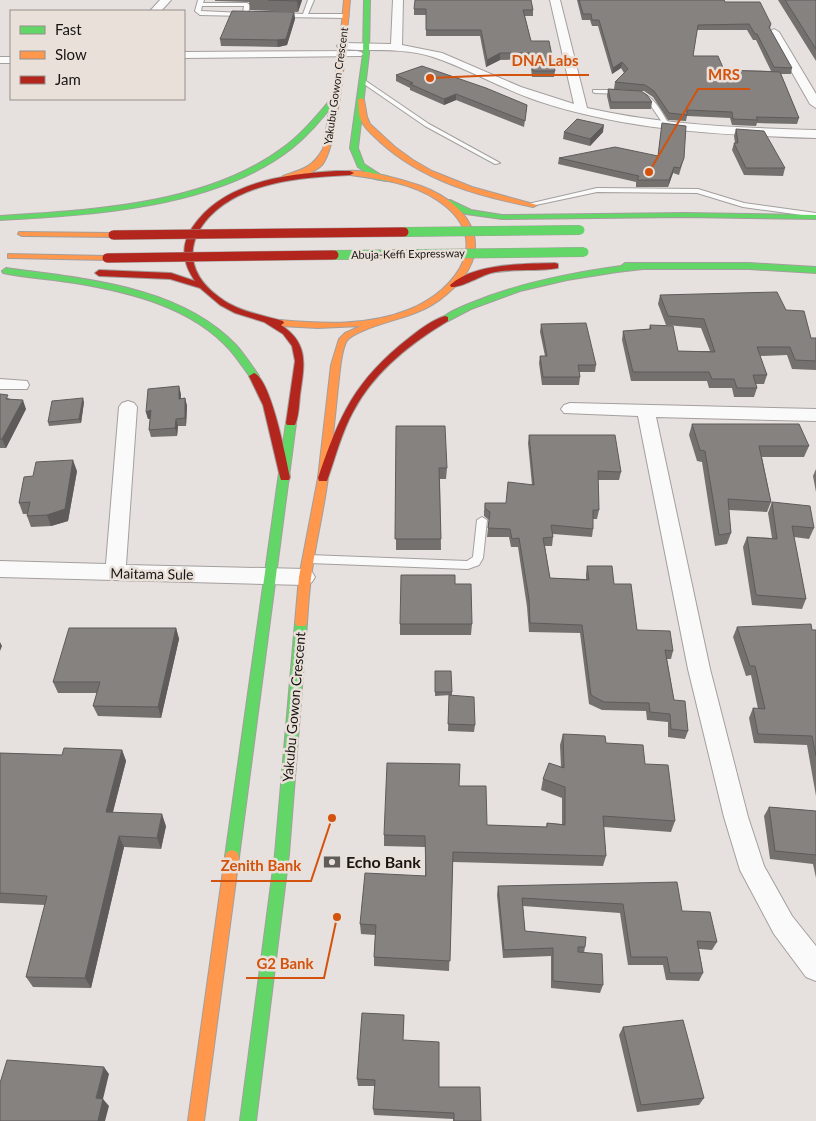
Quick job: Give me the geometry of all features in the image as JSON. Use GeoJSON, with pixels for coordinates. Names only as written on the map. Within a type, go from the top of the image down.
{"type":"FeatureCollection","features":[{"type":"Feature","properties":{"kind":"main road","name":"Yakubu Gowon Crescent"},"geometry":{"type":"LineString","coordinates":[[286,178],[311,168],[324,156],[327,149],[342,50],[347,0]]}},
{"type":"Feature","properties":{"kind":"main road","name":"Yakubu Gowon Crescent"},"geometry":{"type":"LineString","coordinates":[[368,0],[366,50],[361,100],[354,133],[354,148],[357,158],[366,170],[386,179]]}},
{"type":"Feature","properties":{"kind":"main road"},"geometry":{"type":"LineString","coordinates":[[0,218],[74,214],[129,207],[174,198],[254,167],[283,150],[319,119],[334,99]]}},
{"type":"Feature","properties":{"kind":"main road"},"geometry":{"type":"LineString","coordinates":[[361,100],[364,119],[372,130],[395,153],[436,176],[460,186],[509,201],[604,216]]}},
{"type":"Feature","properties":{"kind":"main road"},"geometry":{"type":"LineString","coordinates":[[193,215],[211,210],[242,192],[286,178],[332,173],[367,175],[386,179],[415,187],[469,212],[502,217],[816,216]]}},
{"type":"Feature","properties":{"kind":"main road"},"geometry":{"type":"LineString","coordinates":[[442,200],[465,221],[471,233],[473,246],[467,267],[453,286]]}},
{"type":"Feature","properties":{"kind":"main road"},"geometry":{"type":"LineString","coordinates":[[201,286],[192,273],[188,260],[188,247],[192,234],[211,210]]}},
{"type":"Feature","properties":{"kind":"main road"},"geometry":{"type":"LineString","coordinates":[[0,218],[135,217]]}},
{"type":"Feature","properties":{"kind":"main road","name":"Abuja-Keffi Expressway"},"geometry":{"type":"LineString","coordinates":[[8,234],[113,235],[585,230]]}},
{"type":"Feature","properties":{"kind":"main road","name":"Abuja-Keffi Expressway"},"geometry":{"type":"LineString","coordinates":[[0,256],[107,258],[589,252]]}},
{"type":"Feature","properties":{"kind":"main road"},"geometry":{"type":"LineString","coordinates":[[323,478],[349,410],[387,361],[432,326],[482,300],[525,284],[580,273],[643,266]]}},
{"type":"Feature","properties":{"kind":"main road","name":"Abuja-Keffi Expressway"},"geometry":{"type":"LineString","coordinates":[[383,320],[423,306],[473,274],[496,268],[749,266],[816,270]]}},
{"type":"Feature","properties":{"kind":"main road"},"geometry":{"type":"LineString","coordinates":[[3,271],[159,275],[182,278],[201,286],[228,306],[268,321],[292,335],[298,345],[300,361],[210,1002],[196,1121]]}},
{"type":"Feature","properties":{"kind":"main road"},"geometry":{"type":"LineString","coordinates":[[3,271],[80,281],[122,290],[176,308],[210,328],[227,341],[240,355],[267,401],[284,477]]}},
{"type":"Feature","properties":{"kind":"main road","name":"Yakubu Gowon Crescent"},"geometry":{"type":"LineString","coordinates":[[248,1121],[282,854],[306,568],[323,478],[339,350],[342,341],[348,335],[383,320]]}},
{"type":"Feature","properties":{"kind":"main road"},"geometry":{"type":"LineString","coordinates":[[268,321],[298,325],[337,326],[383,320]]}},
{"type":"Feature","properties":{"kind":"street"},"geometry":{"type":"LineString","coordinates":[[156,10],[166,0]]}},
{"type":"Feature","properties":{"kind":"street"},"geometry":{"type":"LineString","coordinates":[[396,47],[398,0]]}},
{"type":"Feature","properties":{"kind":"street"},"geometry":{"type":"LineString","coordinates":[[555,0],[581,110]]}},
{"type":"Feature","properties":{"kind":"street"},"geometry":{"type":"LineString","coordinates":[[774,32],[816,104]]}},
{"type":"Feature","properties":{"kind":"street"},"geometry":{"type":"LineString","coordinates":[[185,54],[366,50],[396,47],[438,55],[541,98],[622,120],[722,132],[816,134]]}},
{"type":"Feature","properties":{"kind":"street"},"geometry":{"type":"LineString","coordinates":[[0,384],[21,385]]}},
{"type":"Feature","properties":{"kind":"street"},"geometry":{"type":"LineString","coordinates":[[116,574],[128,407]]}},
{"type":"Feature","properties":{"kind":"street"},"geometry":{"type":"LineString","coordinates":[[570,409],[816,414]]}},
{"type":"Feature","properties":{"kind":"street"},"geometry":{"type":"LineString","coordinates":[[646,412],[699,670],[736,817],[753,870],[783,925],[816,967]]}},
{"type":"Feature","properties":{"kind":"street","name":"Maitama Sule"},"geometry":{"type":"LineString","coordinates":[[0,569],[116,574],[271,577],[306,568]]}},
{"type":"Feature","properties":{"kind":"lane"},"geometry":{"type":"LineString","coordinates":[[305,16],[311,0]]}},
{"type":"Feature","properties":{"kind":"lane"},"geometry":{"type":"LineString","coordinates":[[245,14],[247,5],[200,2],[198,11],[200,12],[245,14],[255,14]]}},
{"type":"Feature","properties":{"kind":"lane"},"geometry":{"type":"LineString","coordinates":[[275,15],[346,16]]}},
{"type":"Feature","properties":{"kind":"lane"},"geometry":{"type":"LineString","coordinates":[[363,81],[427,125],[497,163]]}},
{"type":"Feature","properties":{"kind":"lane"},"geometry":{"type":"LineString","coordinates":[[595,91],[641,94],[649,99],[668,127]]}},
{"type":"Feature","properties":{"kind":"lane"},"geometry":{"type":"LineString","coordinates":[[531,204],[598,190],[698,191],[743,205],[816,216]]}},
{"type":"Feature","properties":{"kind":"lane"},"geometry":{"type":"LineString","coordinates":[[306,568],[468,565],[478,558],[482,520]]}},
{"type":"Feature","properties":{"kind":"building"},"geometry":{"type":"Polygon","coordinates":[[[415,0],[531,0],[533,10],[523,10],[531,41],[549,41],[555,71],[533,71],[530,53],[500,53],[487,60],[481,30],[426,30],[426,9],[414,9],[415,0]]]}},
{"type":"Feature","properties":{"kind":"building"},"geometry":{"type":"Polygon","coordinates":[[[579,0],[724,0],[725,2],[760,2],[771,24],[769,27],[792,68],[774,67],[757,34],[755,34],[749,24],[698,25],[693,56],[718,56],[724,70],[780,72],[799,118],[756,117],[758,120],[733,119],[732,112],[687,110],[687,115],[669,113],[654,91],[645,85],[615,82],[628,69],[622,62],[613,68],[599,20],[592,20],[591,14],[583,14],[579,0]]]}},
{"type":"Feature","properties":{"kind":"building"},"geometry":{"type":"Polygon","coordinates":[[[785,0],[816,0],[816,49],[785,0]]]}},
{"type":"Feature","properties":{"kind":"building"},"geometry":{"type":"Polygon","coordinates":[[[232,11],[294,12],[286,39],[220,39],[232,11]]]}},
{"type":"Feature","properties":{"kind":"building"},"geometry":{"type":"Polygon","coordinates":[[[422,66],[486,88],[527,105],[525,121],[456,94],[444,99],[410,84],[413,83],[396,75],[422,66]]]}},
{"type":"Feature","properties":{"kind":"building"},"geometry":{"type":"Polygon","coordinates":[[[608,89],[641,91],[652,102],[611,102],[608,89]]]}},
{"type":"Feature","properties":{"kind":"building"},"geometry":{"type":"Polygon","coordinates":[[[577,119],[604,125],[590,139],[564,132],[577,119]]]}},
{"type":"Feature","properties":{"kind":"building"},"geometry":{"type":"Polygon","coordinates":[[[662,123],[686,126],[684,158],[680,168],[674,167],[669,180],[637,180],[639,176],[559,158],[615,147],[658,156],[662,123]]]}},
{"type":"Feature","properties":{"kind":"building"},"geometry":{"type":"Polygon","coordinates":[[[736,129],[764,131],[785,168],[746,168],[734,143],[738,143],[736,129]]]}},
{"type":"Feature","properties":{"kind":"building"},"geometry":{"type":"Polygon","coordinates":[[[777,292],[786,310],[804,311],[811,338],[816,338],[816,361],[795,360],[790,347],[757,347],[767,375],[753,375],[757,388],[737,388],[734,379],[712,379],[709,372],[633,372],[623,331],[651,329],[650,325],[673,326],[678,351],[715,352],[704,319],[668,316],[660,295],[777,292]]]}},
{"type":"Feature","properties":{"kind":"building"},"geometry":{"type":"Polygon","coordinates":[[[586,323],[596,365],[578,365],[580,377],[543,377],[540,356],[547,356],[541,324],[586,323]]]}},
{"type":"Feature","properties":{"kind":"building"},"geometry":{"type":"Polygon","coordinates":[[[179,386],[179,399],[185,398],[185,418],[176,419],[175,428],[149,430],[151,410],[146,412],[148,389],[179,386]]]}},
{"type":"Feature","properties":{"kind":"building"},"geometry":{"type":"Polygon","coordinates":[[[0,394],[8,395],[6,399],[23,400],[2,439],[0,439],[0,394]]]}},
{"type":"Feature","properties":{"kind":"building"},"geometry":{"type":"Polygon","coordinates":[[[83,398],[79,419],[48,422],[52,401],[83,398]]]}},
{"type":"Feature","properties":{"kind":"building"},"geometry":{"type":"Polygon","coordinates":[[[692,424],[799,424],[809,446],[759,446],[771,502],[728,499],[731,533],[719,535],[705,451],[700,450],[692,424]]]}},
{"type":"Feature","properties":{"kind":"building"},"geometry":{"type":"Polygon","coordinates":[[[396,426],[445,426],[447,468],[439,468],[441,539],[395,539],[396,426]]]}},
{"type":"Feature","properties":{"kind":"building"},"geometry":{"type":"Polygon","coordinates":[[[529,435],[615,435],[621,472],[598,471],[599,510],[593,510],[593,529],[551,525],[553,537],[543,538],[550,578],[589,580],[587,566],[612,566],[614,584],[631,584],[637,630],[670,631],[673,651],[665,650],[674,700],[685,701],[688,731],[671,729],[670,714],[650,712],[649,703],[604,702],[591,695],[582,625],[530,623],[529,599],[519,538],[512,539],[510,529],[488,528],[490,512],[485,508],[485,503],[506,503],[508,482],[534,485],[529,435]]]}},
{"type":"Feature","properties":{"kind":"building"},"geometry":{"type":"Polygon","coordinates":[[[73,460],[65,509],[47,515],[27,516],[30,502],[19,503],[24,477],[33,476],[36,462],[73,460]]]}},
{"type":"Feature","properties":{"kind":"building"},"geometry":{"type":"Polygon","coordinates":[[[772,502],[810,506],[814,528],[792,526],[806,599],[756,595],[747,537],[777,539],[772,502]]]}},
{"type":"Feature","properties":{"kind":"building"},"geometry":{"type":"Polygon","coordinates":[[[401,575],[455,575],[455,584],[471,584],[472,624],[400,624],[401,575]]]}},
{"type":"Feature","properties":{"kind":"building"},"geometry":{"type":"Polygon","coordinates":[[[811,624],[812,630],[816,630],[816,756],[812,736],[758,734],[753,708],[765,709],[755,666],[750,666],[737,627],[811,624]]]}},
{"type":"Feature","properties":{"kind":"building"},"geometry":{"type":"Polygon","coordinates":[[[69,628],[176,628],[158,707],[93,706],[100,682],[53,682],[69,628]]]}},
{"type":"Feature","properties":{"kind":"building"},"geometry":{"type":"Polygon","coordinates":[[[435,671],[451,671],[452,692],[435,692],[435,671]]]}},
{"type":"Feature","properties":{"kind":"building"},"geometry":{"type":"Polygon","coordinates":[[[449,695],[474,697],[475,725],[448,724],[449,695]]]}},
{"type":"Feature","properties":{"kind":"building"},"geometry":{"type":"Polygon","coordinates":[[[563,734],[605,736],[606,743],[643,745],[645,764],[668,765],[675,821],[603,816],[606,856],[453,852],[450,961],[374,957],[376,925],[360,924],[365,873],[426,876],[425,836],[384,835],[387,763],[460,764],[459,786],[486,786],[487,825],[547,827],[547,823],[565,825],[565,787],[543,779],[549,763],[564,768],[563,734]]]}},
{"type":"Feature","properties":{"kind":"building"},"geometry":{"type":"Polygon","coordinates":[[[64,748],[122,750],[106,812],[162,814],[157,838],[119,836],[85,978],[26,977],[47,896],[0,893],[0,753],[62,755],[64,748]]]}},
{"type":"Feature","properties":{"kind":"building"},"geometry":{"type":"Polygon","coordinates":[[[769,807],[816,811],[816,855],[775,851],[769,807]]]}},
{"type":"Feature","properties":{"kind":"building"},"geometry":{"type":"Polygon","coordinates":[[[677,882],[682,911],[710,912],[717,942],[697,941],[703,973],[670,973],[667,957],[631,957],[623,904],[522,898],[525,931],[586,937],[585,947],[578,947],[578,952],[602,954],[603,985],[553,981],[553,948],[504,950],[498,886],[677,882]]]}},
{"type":"Feature","properties":{"kind":"building"},"geometry":{"type":"Polygon","coordinates":[[[362,1013],[404,1015],[403,1040],[439,1042],[439,1087],[480,1087],[481,1121],[454,1121],[454,1113],[373,1109],[375,1080],[357,1079],[362,1013]]]}},
{"type":"Feature","properties":{"kind":"building"},"geometry":{"type":"Polygon","coordinates":[[[683,1020],[704,1098],[641,1105],[623,1027],[683,1020]]]}},
{"type":"Feature","properties":{"kind":"building"},"geometry":{"type":"Polygon","coordinates":[[[7,1060],[104,1067],[96,1098],[103,1099],[98,1121],[0,1121],[0,1083],[7,1060]]]}},
{"type":"Feature","properties":{"kind":"traffic: fast"},"geometry":{"type":"LineString","coordinates":[[367,0],[366,54],[354,148],[361,165],[378,177],[386,179]]}},
{"type":"Feature","properties":{"kind":"traffic: fast"},"geometry":{"type":"LineString","coordinates":[[0,218],[108,209],[181,195],[216,184],[250,171],[280,153],[309,128],[334,99]]}},
{"type":"Feature","properties":{"kind":"traffic: fast"},"geometry":{"type":"LineString","coordinates":[[447,202],[469,212],[502,217],[685,215],[816,217]]}},
{"type":"Feature","properties":{"kind":"traffic: fast"},"geometry":{"type":"LineString","coordinates":[[404,232],[580,230]]}},
{"type":"Feature","properties":{"kind":"traffic: fast"},"geometry":{"type":"LineString","coordinates":[[334,255],[584,252]]}},
{"type":"Feature","properties":{"kind":"traffic: fast"},"geometry":{"type":"LineString","coordinates":[[625,266],[749,266],[816,270]]}},
{"type":"Feature","properties":{"kind":"traffic: fast"},"geometry":{"type":"LineString","coordinates":[[445,319],[492,297],[541,282],[643,266]]}},
{"type":"Feature","properties":{"kind":"traffic: fast"},"geometry":{"type":"LineString","coordinates":[[6,271],[110,287],[145,296],[177,309],[207,325],[233,348],[254,376]]}},
{"type":"Feature","properties":{"kind":"traffic: fast"},"geometry":{"type":"LineString","coordinates":[[232,857],[291,423]]}},
{"type":"Feature","properties":{"kind":"traffic: fast"},"geometry":{"type":"LineString","coordinates":[[248,1121],[282,854],[301,623]]}},
{"type":"Feature","properties":{"kind":"traffic: slow"},"geometry":{"type":"LineString","coordinates":[[286,178],[311,169],[319,163],[327,149],[342,54],[347,0]]}},
{"type":"Feature","properties":{"kind":"traffic: slow"},"geometry":{"type":"LineString","coordinates":[[361,100],[363,117],[368,125],[392,149],[410,162],[449,182],[512,201],[533,205]]}},
{"type":"Feature","properties":{"kind":"traffic: slow"},"geometry":{"type":"LineString","coordinates":[[280,323],[318,326],[375,322],[394,317],[429,303],[445,292],[466,267],[471,253],[471,239],[467,225],[457,212],[441,199],[409,184],[350,173]]}},
{"type":"Feature","properties":{"kind":"traffic: slow"},"geometry":{"type":"LineString","coordinates":[[22,234],[113,235]]}},
{"type":"Feature","properties":{"kind":"traffic: slow"},"geometry":{"type":"LineString","coordinates":[[11,256],[107,258]]}},
{"type":"Feature","properties":{"kind":"traffic: slow"},"geometry":{"type":"LineString","coordinates":[[301,623],[305,577],[323,478],[336,365],[342,341],[348,335],[383,320]]}},
{"type":"Feature","properties":{"kind":"traffic: slow"},"geometry":{"type":"LineString","coordinates":[[196,1121],[232,857]]}},
{"type":"Feature","properties":{"kind":"traffic: jam"},"geometry":{"type":"LineString","coordinates":[[280,323],[239,311],[223,304],[202,285],[192,272],[188,258],[188,246],[192,234],[210,212],[221,203],[247,189],[276,180],[321,174],[350,173]]}},
{"type":"Feature","properties":{"kind":"traffic: jam"},"geometry":{"type":"LineString","coordinates":[[113,235],[404,232]]}},
{"type":"Feature","properties":{"kind":"traffic: jam"},"geometry":{"type":"LineString","coordinates":[[107,258],[334,255]]}},
{"type":"Feature","properties":{"kind":"traffic: jam"},"geometry":{"type":"LineString","coordinates":[[454,285],[467,278],[491,270],[555,266]]}},
{"type":"Feature","properties":{"kind":"traffic: jam"},"geometry":{"type":"LineString","coordinates":[[99,273],[171,276],[201,286]]}},
{"type":"Feature","properties":{"kind":"traffic: jam"},"geometry":{"type":"LineString","coordinates":[[323,478],[345,418],[358,396],[391,358],[417,336],[445,319]]}},
{"type":"Feature","properties":{"kind":"traffic: jam"},"geometry":{"type":"LineString","coordinates":[[268,321],[290,336],[296,346],[300,361],[291,423]]}},
{"type":"Feature","properties":{"kind":"traffic: jam"},"geometry":{"type":"LineString","coordinates":[[254,376],[268,405],[285,477]]}},
{"type":"Feature","properties":{"kind":"place","name":"DNA Labs"},"geometry":{"type":"Point","coordinates":[430,78]}},
{"type":"Feature","properties":{"kind":"place","name":"MRS"},"geometry":{"type":"Point","coordinates":[649,172]}},
{"type":"Feature","properties":{"kind":"place","name":"Zenith Bank"},"geometry":{"type":"Point","coordinates":[332,818]}},
{"type":"Feature","properties":{"kind":"place","name":"Echo Bank"},"geometry":{"type":"Point","coordinates":[332,862]}},
{"type":"Feature","properties":{"kind":"place","name":"G2 Bank"},"geometry":{"type":"Point","coordinates":[337,917]}}]}
